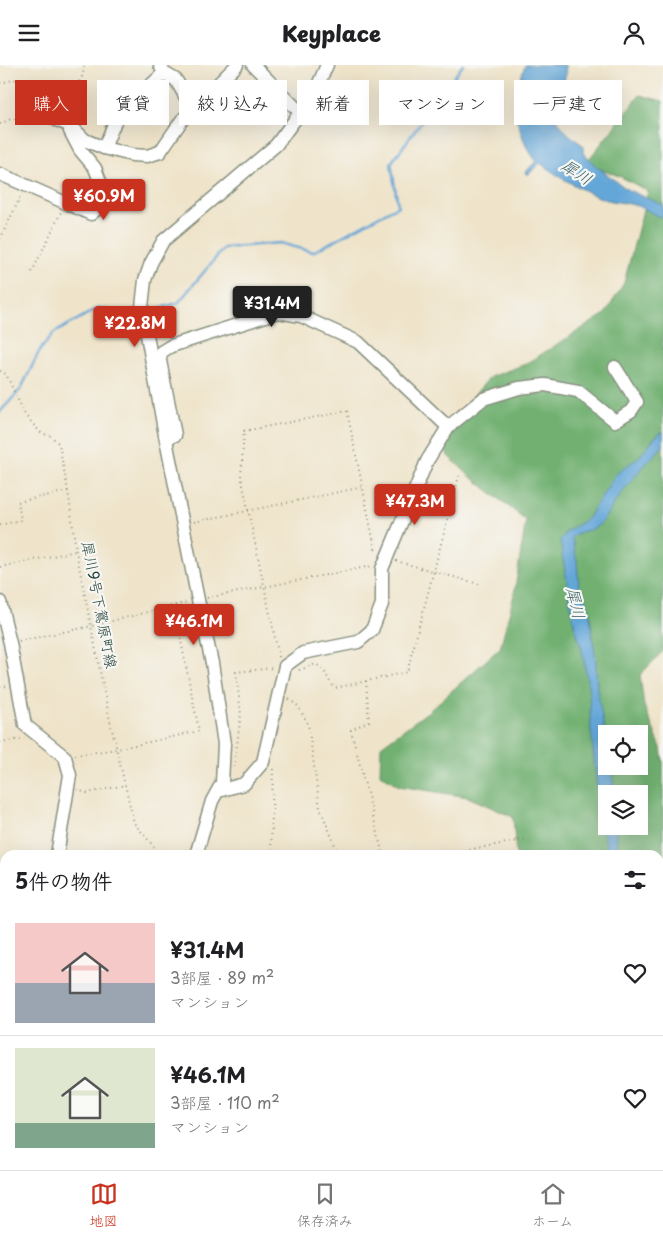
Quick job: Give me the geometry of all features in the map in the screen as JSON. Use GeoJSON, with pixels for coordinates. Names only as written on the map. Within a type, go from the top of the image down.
{"type":"FeatureCollection","features":[{"type":"Feature","properties":{"kind":"street"},"geometry":{"type":"LineString","coordinates":[[222,80],[237,65]]}},
{"type":"Feature","properties":{"kind":"street"},"geometry":{"type":"LineString","coordinates":[[253,65],[297,109]]}},
{"type":"Feature","properties":{"kind":"street"},"geometry":{"type":"LineString","coordinates":[[321,80],[327,65]]}},
{"type":"Feature","properties":{"kind":"street"},"geometry":{"type":"LineString","coordinates":[[104,148],[117,117],[162,69],[176,80],[179,85]]}},
{"type":"Feature","properties":{"kind":"street"},"geometry":{"type":"LineString","coordinates":[[197,850],[212,801],[222,783],[224,744],[212,663],[165,437],[142,307],[145,280],[163,241],[276,145],[297,116]]}},
{"type":"Feature","properties":{"kind":"street"},"geometry":{"type":"LineString","coordinates":[[0,174],[91,214],[107,200],[95,168],[63,125]]}},
{"type":"Feature","properties":{"kind":"street"},"geometry":{"type":"LineString","coordinates":[[68,125],[85,139],[104,148],[132,155],[147,156],[160,152],[179,125]]}},
{"type":"Feature","properties":{"kind":"street"},"geometry":{"type":"LineString","coordinates":[[165,437],[175,435],[160,361],[162,352],[171,346],[278,312],[301,316],[358,342],[448,427]]}},
{"type":"Feature","properties":{"kind":"street"},"geometry":{"type":"LineString","coordinates":[[218,791],[244,784],[264,759],[279,692],[291,668],[304,653],[358,642],[372,629],[382,604],[382,564],[428,461],[448,427],[483,399],[519,389],[544,385],[578,391],[615,421],[631,411],[637,402],[615,367]]}},
{"type":"Feature","properties":{"kind":"street"},"geometry":{"type":"LineString","coordinates":[[0,602],[10,643],[25,725],[65,757],[70,775],[58,850]]}},
{"type":"Feature","properties":{"kind":"path"},"geometry":{"type":"LineString","coordinates":[[80,80],[84,65]]}},
{"type":"Feature","properties":{"kind":"path"},"geometry":{"type":"LineString","coordinates":[[0,83],[18,79],[22,80]]}},
{"type":"Feature","properties":{"kind":"path"},"geometry":{"type":"LineString","coordinates":[[0,125],[11,119],[15,119]]}},
{"type":"Feature","properties":{"kind":"path"},"geometry":{"type":"LineString","coordinates":[[0,239],[26,185]]}},
{"type":"Feature","properties":{"kind":"path"},"geometry":{"type":"LineString","coordinates":[[32,273],[66,203]]}},
{"type":"Feature","properties":{"kind":"path","name":"犀川9号下鴛原町線"},"geometry":{"type":"LineString","coordinates":[[0,371],[6,374],[25,415],[41,433],[51,437],[58,444],[68,491],[76,551],[134,823],[157,850]]}},
{"type":"Feature","properties":{"kind":"path"},"geometry":{"type":"LineString","coordinates":[[291,668],[280,662],[241,476],[244,431],[348,411],[363,487],[382,564]]}},
{"type":"Feature","properties":{"kind":"path"},"geometry":{"type":"LineString","coordinates":[[234,768],[241,714],[236,672],[316,664],[325,670],[330,683],[335,688],[407,672],[459,476]]}},
{"type":"Feature","properties":{"kind":"path"},"geometry":{"type":"LineString","coordinates":[[183,524],[363,487]]}},
{"type":"Feature","properties":{"kind":"path"},"geometry":{"type":"LineString","coordinates":[[0,525],[21,520],[18,502],[68,491]]}},
{"type":"Feature","properties":{"kind":"path"},"geometry":{"type":"LineString","coordinates":[[0,567],[76,551]]}},
{"type":"Feature","properties":{"kind":"path"},"geometry":{"type":"LineString","coordinates":[[10,643],[92,626],[198,600],[382,564],[479,584]]}},
{"type":"Feature","properties":{"kind":"path"},"geometry":{"type":"LineString","coordinates":[[65,757],[117,749],[199,731],[174,606]]}},
{"type":"Feature","properties":{"kind":"path"},"geometry":{"type":"LineString","coordinates":[[366,681],[368,721],[351,730],[383,850]]}},
{"type":"Feature","properties":{"kind":"path"},"geometry":{"type":"LineString","coordinates":[[279,692],[298,706],[308,724],[320,808],[337,850]]}},
{"type":"Feature","properties":{"kind":"path"},"geometry":{"type":"LineString","coordinates":[[0,742],[27,740]]}},
{"type":"Feature","properties":{"kind":"path"},"geometry":{"type":"LineString","coordinates":[[264,759],[274,768],[271,850]]}},
{"type":"Feature","properties":{"kind":"path"},"geometry":{"type":"LineString","coordinates":[[68,786],[86,793],[125,785]]}},
{"type":"Feature","properties":{"kind":"path"},"geometry":{"type":"LineString","coordinates":[[468,850],[528,839]]}},
{"type":"Feature","properties":{"kind":"green space"},"geometry":{"type":"Polygon","coordinates":[[[640,95],[663,101],[663,651],[640,675],[644,706],[661,748],[663,763],[663,850],[516,850],[513,817],[468,797],[399,786],[380,774],[381,746],[429,711],[500,648],[514,595],[526,520],[470,476],[448,456],[439,432],[490,377],[526,364],[605,314],[624,283],[648,191],[619,176],[585,164],[616,125],[622,125],[622,118],[640,95]]]}},
{"type":"Feature","properties":{"kind":"water"},"geometry":{"type":"Polygon","coordinates":[[[525,65],[565,65],[564,80],[520,80],[525,65]]]}},
{"type":"Feature","properties":{"kind":"water","name":"犀川"},"geometry":{"type":"Polygon","coordinates":[[[518,125],[561,125],[583,145],[583,152],[596,166],[628,190],[663,205],[663,218],[637,206],[609,200],[587,192],[540,163],[528,175],[525,173],[536,161],[526,146],[518,125]]]}},
{"type":"Feature","properties":{"kind":"water","name":"犀川"},"geometry":{"type":"Polygon","coordinates":[[[663,431],[663,446],[628,485],[602,522],[592,529],[578,533],[572,538],[577,561],[579,587],[589,608],[596,661],[597,688],[603,725],[598,725],[598,775],[613,775],[613,785],[598,785],[598,796],[589,692],[582,650],[574,624],[560,541],[566,532],[588,518],[615,475],[640,456],[654,438],[663,431]]]}},
{"type":"Feature","properties":{"kind":"water"},"geometry":{"type":"Polygon","coordinates":[[[604,835],[616,835],[617,850],[607,850],[604,835]]]}},
{"type":"Feature","properties":{"kind":"waterway"},"geometry":{"type":"LineString","coordinates":[[148,311],[178,303],[224,248],[280,243],[313,252],[398,206],[391,163],[463,65]]}},
{"type":"Feature","properties":{"kind":"waterway"},"geometry":{"type":"LineString","coordinates":[[0,412],[21,389],[40,350],[54,333],[98,308],[131,315],[138,314]]}}]}
